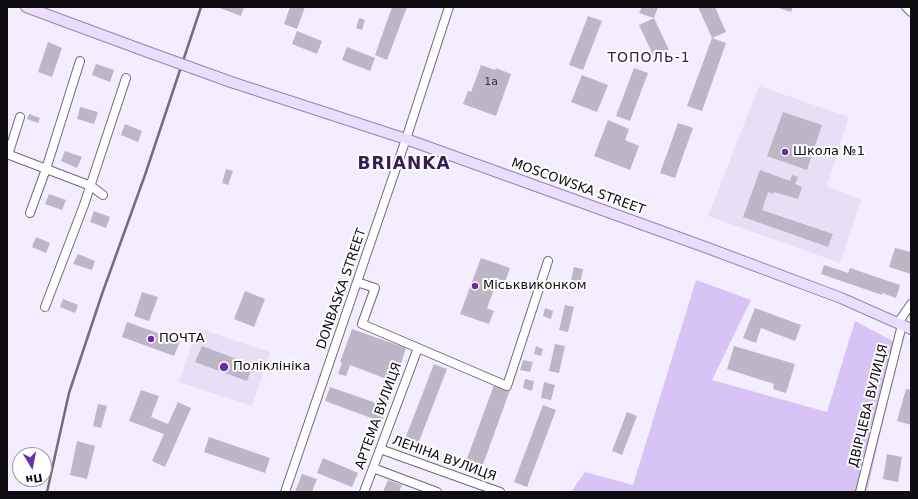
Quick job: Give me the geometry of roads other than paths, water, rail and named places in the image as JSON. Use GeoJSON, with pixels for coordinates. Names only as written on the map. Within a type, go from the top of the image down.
{"type":"FeatureCollection","features":[{"type":"Feature","properties":{"kind":"main road","name":"MOSCOWSKA STREET"},"geometry":{"type":"LineString","coordinates":[[26,7],[231,82],[406,139],[842,298],[904,326]]}},
{"type":"Feature","properties":{"kind":"street","name":"DONBASKA STREET"},"geometry":{"type":"LineString","coordinates":[[285,492],[406,139],[449,7]]}},
{"type":"Feature","properties":{"kind":"street"},"geometry":{"type":"LineString","coordinates":[[906,7],[911,12]]}},
{"type":"Feature","properties":{"kind":"street"},"geometry":{"type":"LineString","coordinates":[[30,213],[46,169],[80,61]]}},
{"type":"Feature","properties":{"kind":"street"},"geometry":{"type":"LineString","coordinates":[[45,307],[91,186],[126,78]]}},
{"type":"Feature","properties":{"kind":"street"},"geometry":{"type":"LineString","coordinates":[[20,118],[7,155],[91,186],[103,195]]}},
{"type":"Feature","properties":{"kind":"street"},"geometry":{"type":"LineString","coordinates":[[357,282],[375,288],[362,324],[507,386],[548,262]]}},
{"type":"Feature","properties":{"kind":"street"},"geometry":{"type":"LineString","coordinates":[[904,326],[911,304]]}},
{"type":"Feature","properties":{"kind":"street","name":"ДВІРЦЕВА ВУЛИЦЯ"},"geometry":{"type":"LineString","coordinates":[[860,492],[904,326]]}},
{"type":"Feature","properties":{"kind":"street","name":"АРТЕМА ВУЛИЦЯ"},"geometry":{"type":"LineString","coordinates":[[364,492],[418,348]]}},
{"type":"Feature","properties":{"kind":"street","name":"ЛЕНІНА ВУЛИЦЯ"},"geometry":{"type":"LineString","coordinates":[[380,449],[500,492]]}},
{"type":"Feature","properties":{"kind":"street"},"geometry":{"type":"LineString","coordinates":[[373,468],[437,492]]}},
{"type":"Feature","properties":{"kind":"railway"},"geometry":{"type":"LineString","coordinates":[[47,492],[69,393],[102,294],[145,175],[201,7]]}},
{"type":"Feature","properties":{"kind":"place","name":"Школа №1"},"geometry":{"type":"Point","coordinates":[785,152]}},
{"type":"Feature","properties":{"kind":"place","name":"Міськвиконком"},"geometry":{"type":"Point","coordinates":[475,286]}},
{"type":"Feature","properties":{"kind":"place","name":"ПОЧТА"},"geometry":{"type":"Point","coordinates":[151,339]}},
{"type":"Feature","properties":{"kind":"place","name":"Поліклініка"},"geometry":{"type":"Point","coordinates":[224,367]}},
{"type":"Feature","properties":{"kind":"district","name":"ТОПОЛЬ-1"},"geometry":{"type":"Point","coordinates":[649,58]}},
{"type":"Feature","properties":{"kind":"district","name":"BRIANKA"},"geometry":{"type":"Point","coordinates":[404,165]}}]}
